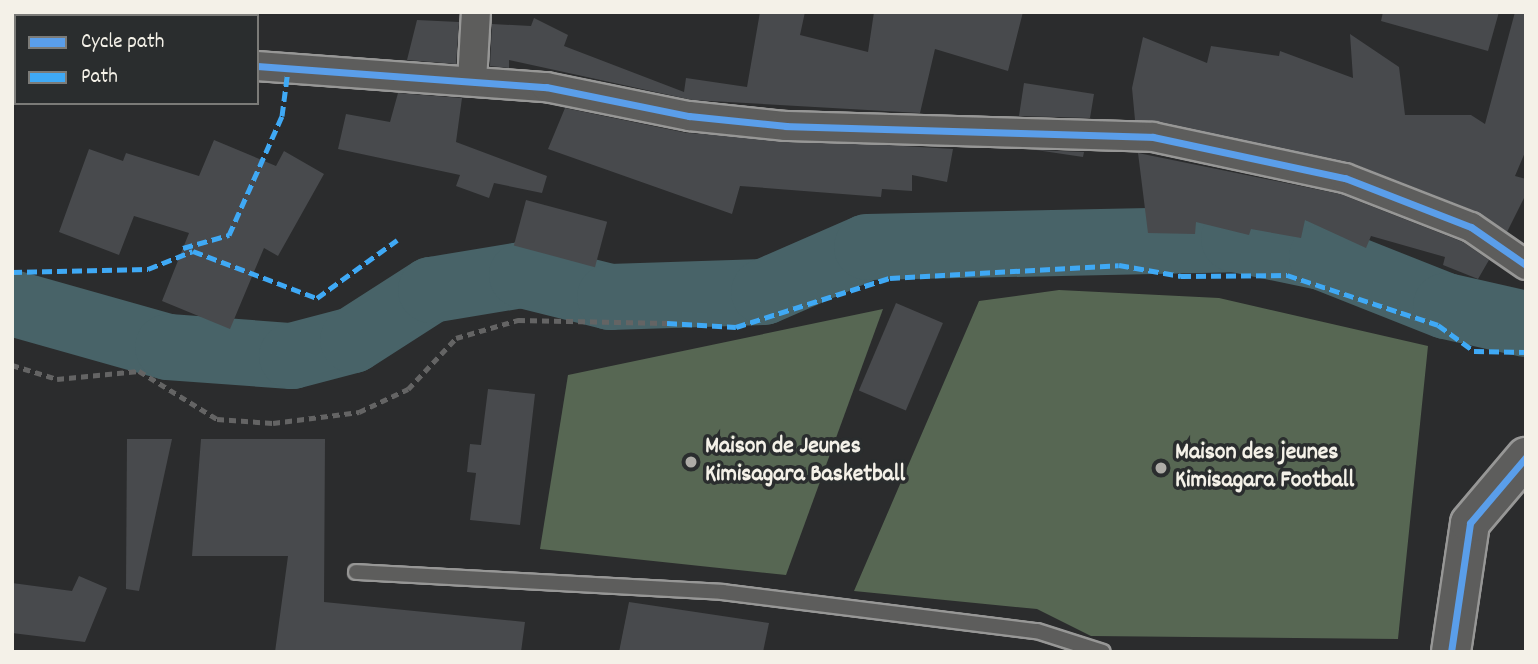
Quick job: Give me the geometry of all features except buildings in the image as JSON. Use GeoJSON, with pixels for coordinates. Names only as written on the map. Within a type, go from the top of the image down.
{"type":"FeatureCollection","features":[{"type":"Feature","properties":{"kind":"street"},"geometry":{"type":"LineString","coordinates":[[472,81],[476,12]]}},
{"type":"Feature","properties":{"kind":"street"},"geometry":{"type":"LineString","coordinates":[[259,66],[472,81],[786,126],[1153,137],[1345,178],[1471,227],[1526,265]]}},
{"type":"Feature","properties":{"kind":"street"},"geometry":{"type":"LineString","coordinates":[[1451,652],[1471,523],[1526,457]]}},
{"type":"Feature","properties":{"kind":"lane"},"geometry":{"type":"LineString","coordinates":[[356,572],[722,592],[1037,631],[1103,652]]}},
{"type":"Feature","properties":{"kind":"path"},"geometry":{"type":"LineString","coordinates":[[12,365],[57,379],[139,371],[217,419],[273,423],[359,412],[408,389],[456,338],[518,320],[667,323]]}},
{"type":"Feature","properties":{"kind":"green space","name":"Maison des jeunes Kimisagara Football"},"geometry":{"type":"Polygon","coordinates":[[[1059,290],[1219,298],[1428,346],[1398,639],[1091,636],[1037,609],[854,591],[979,301],[1059,290]]]}},
{"type":"Feature","properties":{"kind":"green space","name":"Maison de Jeunes Kimisagara Basketball"},"geometry":{"type":"Polygon","coordinates":[[[883,309],[786,575],[540,549],[568,375],[883,309]]]}},
{"type":"Feature","properties":{"kind":"waterway"},"geometry":{"type":"LineString","coordinates":[[12,303],[168,347],[292,356],[353,340],[431,290],[522,275],[610,297],[764,292],[867,247],[1234,239],[1322,257],[1446,306],[1526,324]]}},
{"type":"Feature","properties":{"kind":"marked path"},"geometry":{"type":"LineString","coordinates":[[183,248],[229,235],[282,116],[288,70]]}},
{"type":"Feature","properties":{"kind":"marked path"},"geometry":{"type":"LineString","coordinates":[[12,272],[148,269],[193,251],[317,298],[397,240]]}},
{"type":"Feature","properties":{"kind":"marked path"},"geometry":{"type":"LineString","coordinates":[[667,323],[736,327],[890,278],[1119,265],[1181,276],[1287,275],[1438,325],[1474,351],[1526,352]]}},
{"type":"Feature","properties":{"kind":"cycle path"},"geometry":{"type":"LineString","coordinates":[[259,66],[546,87],[689,116],[786,126],[1153,137],[1345,178],[1471,227],[1526,265]]}},
{"type":"Feature","properties":{"kind":"cycle path"},"geometry":{"type":"LineString","coordinates":[[1451,652],[1470,523],[1526,457]]}},
{"type":"Feature","properties":{"kind":"place","name":"Maison de Jeunes Kimisagara Basketball"},"geometry":{"type":"Point","coordinates":[691,462]}},
{"type":"Feature","properties":{"kind":"place","name":"Maison des jeunes Kimisagara Football"},"geometry":{"type":"Point","coordinates":[1161,468]}}]}
